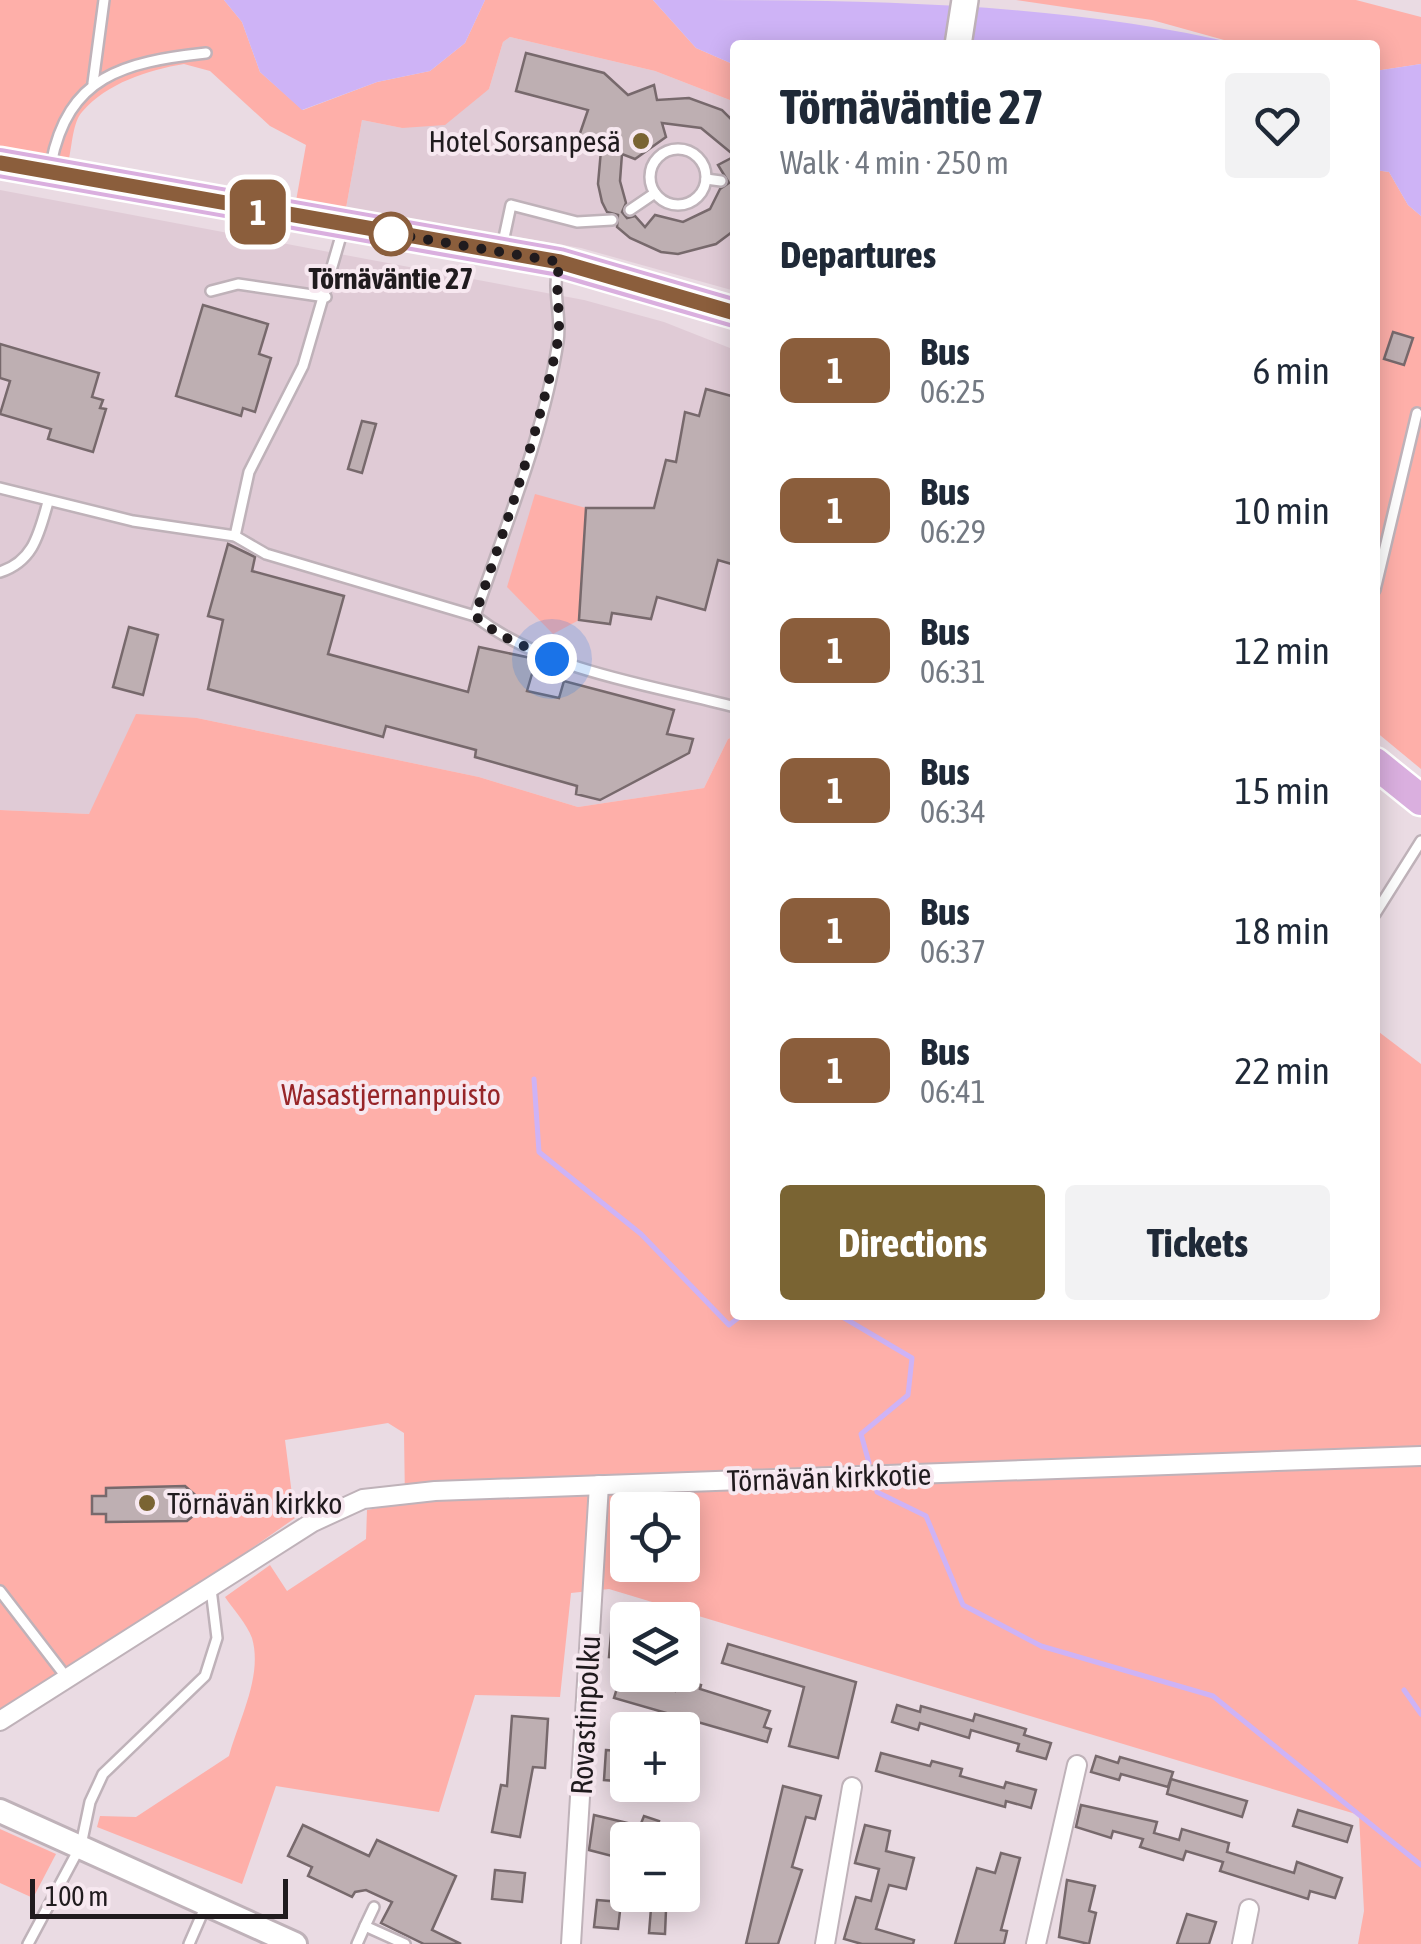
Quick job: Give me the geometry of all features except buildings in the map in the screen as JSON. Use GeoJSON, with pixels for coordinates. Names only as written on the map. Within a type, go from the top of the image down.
{"type":"FeatureCollection","features":[{"type":"Feature","properties":{"kind":"main road"},"geometry":{"type":"LineString","coordinates":[[959,40],[964,0]]}},
{"type":"Feature","properties":{"kind":"main road"},"geometry":{"type":"LineString","coordinates":[[0,163],[560,262],[730,312]]}},
{"type":"Feature","properties":{"kind":"main road"},"geometry":{"type":"LineString","coordinates":[[1380,767],[1421,800]]}},
{"type":"Feature","properties":{"kind":"street","name":"Törnävän kirkkotie"},"geometry":{"type":"LineString","coordinates":[[0,1721],[313,1522],[362,1500],[435,1491],[1421,1456]]}},
{"type":"Feature","properties":{"kind":"street","name":"Rovastinpolku"},"geometry":{"type":"LineString","coordinates":[[571,1944],[599,1485]]}},
{"type":"Feature","properties":{"kind":"street"},"geometry":{"type":"LineString","coordinates":[[1036,1944],[1077,1765]]}},
{"type":"Feature","properties":{"kind":"street"},"geometry":{"type":"LineString","coordinates":[[825,1944],[852,1786]]}},
{"type":"Feature","properties":{"kind":"street"},"geometry":{"type":"LineString","coordinates":[[0,1812],[296,1944]]}},
{"type":"Feature","properties":{"kind":"street"},"geometry":{"type":"LineString","coordinates":[[1242,1944],[1249,1909]]}},
{"type":"Feature","properties":{"kind":"lane"},"geometry":{"type":"LineString","coordinates":[[93,83],[104,0]]}},
{"type":"Feature","properties":{"kind":"lane"},"geometry":{"type":"LineString","coordinates":[[49,172],[66,114],[93,83],[149,64],[206,53]]}},
{"type":"Feature","properties":{"kind":"lane"},"geometry":{"type":"LineString","coordinates":[[655,193],[652,165],[667,151],[693,154],[706,178]]}},
{"type":"Feature","properties":{"kind":"lane"},"geometry":{"type":"LineString","coordinates":[[706,178],[721,181]]}},
{"type":"Feature","properties":{"kind":"lane"},"geometry":{"type":"LineString","coordinates":[[655,193],[672,204],[684,204],[698,196],[706,178]]}},
{"type":"Feature","properties":{"kind":"lane"},"geometry":{"type":"LineString","coordinates":[[630,210],[655,193]]}},
{"type":"Feature","properties":{"kind":"lane"},"geometry":{"type":"LineString","coordinates":[[501,252],[510,205],[576,222],[612,220]]}},
{"type":"Feature","properties":{"kind":"lane"},"geometry":{"type":"LineString","coordinates":[[234,536],[249,472],[303,366],[326,297],[343,226]]}},
{"type":"Feature","properties":{"kind":"lane"},"geometry":{"type":"LineString","coordinates":[[475,616],[530,454],[559,339],[554,283],[560,262]]}},
{"type":"Feature","properties":{"kind":"lane"},"geometry":{"type":"LineString","coordinates":[[211,291],[238,284],[326,297]]}},
{"type":"Feature","properties":{"kind":"lane"},"geometry":{"type":"LineString","coordinates":[[1380,569],[1417,413]]}},
{"type":"Feature","properties":{"kind":"lane"},"geometry":{"type":"LineString","coordinates":[[0,488],[48,502],[234,536],[266,554],[475,616],[498,634],[552,659],[730,706]]}},
{"type":"Feature","properties":{"kind":"lane"},"geometry":{"type":"LineString","coordinates":[[0,572],[26,558],[37,542],[48,502]]}},
{"type":"Feature","properties":{"kind":"lane"},"geometry":{"type":"LineString","coordinates":[[1380,906],[1421,841]]}},
{"type":"Feature","properties":{"kind":"lane"},"geometry":{"type":"LineString","coordinates":[[28,1944],[82,1846],[90,1802],[103,1774],[205,1676],[217,1638],[211,1586]]}},
{"type":"Feature","properties":{"kind":"lane"},"geometry":{"type":"LineString","coordinates":[[0,1592],[68,1678]]}},
{"type":"Feature","properties":{"kind":"lane"},"geometry":{"type":"LineString","coordinates":[[189,1944],[208,1902]]}},
{"type":"Feature","properties":{"kind":"lane"},"geometry":{"type":"LineString","coordinates":[[357,1944],[374,1907]]}},
{"type":"Feature","properties":{"kind":"lane"},"geometry":{"type":"LineString","coordinates":[[365,1926],[405,1944]]}},
{"type":"Feature","properties":{"kind":"shaded area"},"geometry":{"type":"Polygon","coordinates":[[[224,0],[485,0],[465,43],[430,71],[377,82],[302,110],[260,72],[242,22],[224,0]]]}},
{"type":"Feature","properties":{"kind":"shaded area"},"geometry":{"type":"Polygon","coordinates":[[[653,0],[876,2],[1025,11],[1218,40],[730,40],[730,63],[696,48],[653,0]]]}},
{"type":"Feature","properties":{"kind":"shaded area"},"geometry":{"type":"Polygon","coordinates":[[[510,37],[655,71],[730,100],[730,290],[581,248],[346,208],[362,120],[402,128],[489,89],[503,42],[510,37]]]}},
{"type":"Feature","properties":{"kind":"shaded area"},"geometry":{"type":"Polygon","coordinates":[[[1421,64],[1421,216],[1408,205],[1389,172],[1380,171],[1380,70],[1421,64]]]}},
{"type":"Feature","properties":{"kind":"shaded area"},"geometry":{"type":"Polygon","coordinates":[[[0,190],[584,300],[664,322],[730,348],[730,738],[704,788],[578,807],[479,777],[197,718],[89,814],[0,810],[0,190]]]}},
{"type":"Feature","properties":{"kind":"green space"},"geometry":{"type":"Polygon","coordinates":[[[0,0],[224,0],[242,22],[260,72],[303,110],[377,82],[430,71],[465,43],[485,0],[653,0],[696,48],[730,63],[730,100],[655,71],[510,37],[503,42],[489,89],[445,125],[402,128],[362,120],[346,208],[335,215],[0,147],[0,0]],[[184,64],[129,79],[92,102],[79,116],[69,159],[296,201],[306,145],[270,126],[210,71],[184,64]]]}},
{"type":"Feature","properties":{"kind":"green space"},"geometry":{"type":"Polygon","coordinates":[[[1016,0],[1356,0],[1421,17],[1421,64],[1380,70],[1380,40],[1224,40],[1152,20],[1016,0]]]}},
{"type":"Feature","properties":{"kind":"green space"},"geometry":{"type":"Polygon","coordinates":[[[1380,171],[1389,172],[1408,205],[1421,216],[1421,769],[1380,735],[1380,171]]]}},
{"type":"Feature","properties":{"kind":"green space"},"geometry":{"type":"Polygon","coordinates":[[[535,494],[586,508],[579,620],[553,634],[507,587],[535,494]]]}},
{"type":"Feature","properties":{"kind":"green space","name":"Wasastjernanpuisto"},"geometry":{"type":"Polygon","coordinates":[[[136,714],[197,718],[479,777],[578,807],[704,788],[730,738],[730,1320],[1380,1320],[1380,1033],[1421,1064],[1421,1944],[1358,1944],[1364,1911],[1359,1815],[700,1616],[700,1602],[652,1602],[609,1589],[571,1593],[560,1697],[475,1695],[439,1812],[276,1786],[242,1884],[97,1827],[100,1816],[136,1817],[229,1756],[252,1682],[255,1652],[250,1633],[225,1597],[270,1565],[287,1591],[366,1539],[367,1510],[405,1503],[404,1433],[388,1423],[285,1440],[295,1518],[185,1595],[0,1711],[0,810],[89,814],[136,714]]]}},
{"type":"Feature","properties":{"kind":"green space"},"geometry":{"type":"Polygon","coordinates":[[[0,1829],[56,1854],[33,1898],[0,1883],[0,1829]]]}},
{"type":"Feature","properties":{"kind":"waterway"},"geometry":{"type":"LineString","coordinates":[[534,1079],[539,1152],[641,1234],[729,1325],[736,1320]]}},
{"type":"Feature","properties":{"kind":"waterway"},"geometry":{"type":"LineString","coordinates":[[847,1320],[912,1358],[908,1395],[861,1434],[869,1463]]}},
{"type":"Feature","properties":{"kind":"waterway"},"geometry":{"type":"LineString","coordinates":[[876,1487],[877,1492],[926,1516],[963,1605],[1041,1646],[1213,1696],[1421,1865]]}},
{"type":"Feature","properties":{"kind":"waterway"},"geometry":{"type":"LineString","coordinates":[[1404,1690],[1421,1714]]}},
{"type":"Feature","properties":{"kind":"bus line","name":"1"},"geometry":{"type":"LineString","coordinates":[[0,163],[248,210],[560,262],[730,311]]}},
{"type":"Feature","properties":{"kind":"place","name":"Hotel Sorsanpesä"},"geometry":{"type":"Point","coordinates":[641,141]}},
{"type":"Feature","properties":{"kind":"place","name":"Törnäväntie 27"},"geometry":{"type":"Point","coordinates":[391,234]}},
{"type":"Feature","properties":{"kind":"place","name":"Törnävän kirkko"},"geometry":{"type":"Point","coordinates":[147,1503]}},
{"type":"Feature","properties":{"kind":"route"},"geometry":{"type":"LineString","coordinates":[[391,234],[383,232],[560,262],[554,283],[559,339],[530,454],[475,616],[498,634],[552,659]]}}]}
